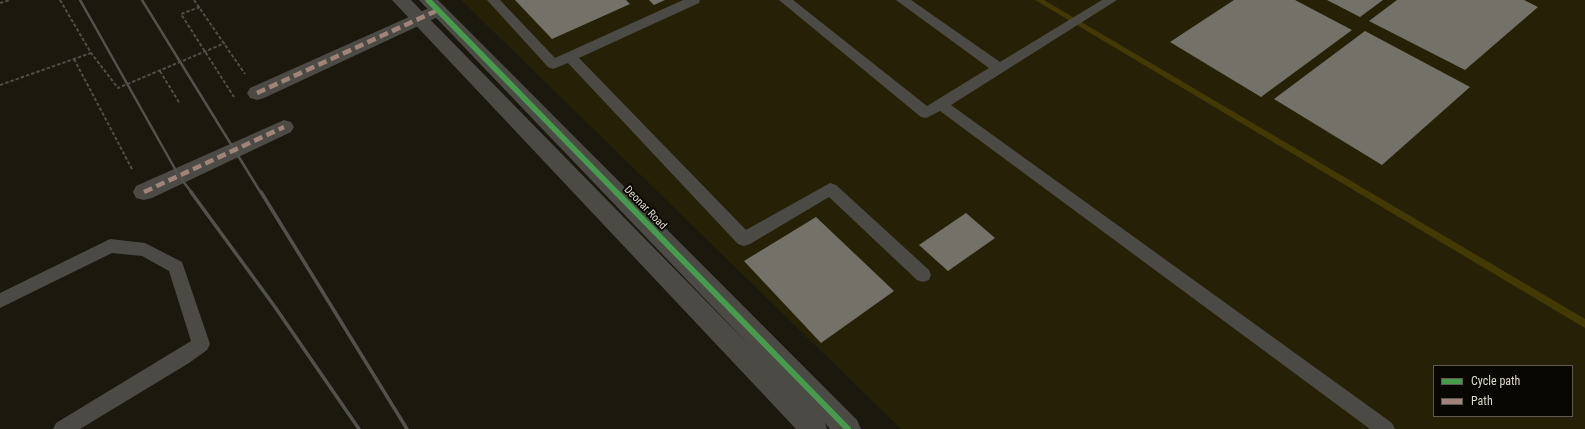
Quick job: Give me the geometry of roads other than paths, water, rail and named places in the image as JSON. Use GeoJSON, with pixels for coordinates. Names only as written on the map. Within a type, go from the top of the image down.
{"type":"FeatureCollection","features":[{"type":"Feature","properties":{"kind":"street","name":"Deonar Road"},"geometry":{"type":"LineString","coordinates":[[401,0],[428,10],[539,114],[836,425]]}},
{"type":"Feature","properties":{"kind":"street","name":"Deonar Road"},"geometry":{"type":"LineString","coordinates":[[428,10],[519,124],[814,429]]}},
{"type":"Feature","properties":{"kind":"street"},"geometry":{"type":"LineString","coordinates":[[257,93],[428,10]]}},
{"type":"Feature","properties":{"kind":"street"},"geometry":{"type":"LineString","coordinates":[[519,124],[539,114]]}},
{"type":"Feature","properties":{"kind":"street"},"geometry":{"type":"LineString","coordinates":[[144,192],[284,127]]}},
{"type":"Feature","properties":{"kind":"lane"},"geometry":{"type":"LineString","coordinates":[[493,0],[553,64],[694,0]]}},
{"type":"Feature","properties":{"kind":"lane"},"geometry":{"type":"LineString","coordinates":[[785,0],[926,113],[1110,0]]}},
{"type":"Feature","properties":{"kind":"lane"},"geometry":{"type":"LineString","coordinates":[[902,0],[999,68]]}},
{"type":"Feature","properties":{"kind":"lane"},"geometry":{"type":"LineString","coordinates":[[569,56],[744,240],[830,189],[923,275]]}},
{"type":"Feature","properties":{"kind":"lane"},"geometry":{"type":"LineString","coordinates":[[940,104],[1385,429]]}},
{"type":"Feature","properties":{"kind":"lane"},"geometry":{"type":"LineString","coordinates":[[0,301],[110,246],[144,250],[176,267],[201,344],[183,357],[64,429]]}},
{"type":"Feature","properties":{"kind":"waterway"},"geometry":{"type":"LineString","coordinates":[[1039,0],[1585,324]]}},
{"type":"Feature","properties":{"kind":"railway"},"geometry":{"type":"LineString","coordinates":[[80,0],[179,176],[192,193]]}},
{"type":"Feature","properties":{"kind":"railway"},"geometry":{"type":"LineString","coordinates":[[142,0],[261,193]]}},
{"type":"Feature","properties":{"kind":"railway"},"geometry":{"type":"LineString","coordinates":[[191,192],[275,307],[359,429]]}},
{"type":"Feature","properties":{"kind":"railway"},"geometry":{"type":"LineString","coordinates":[[261,192],[407,429]]}}]}
